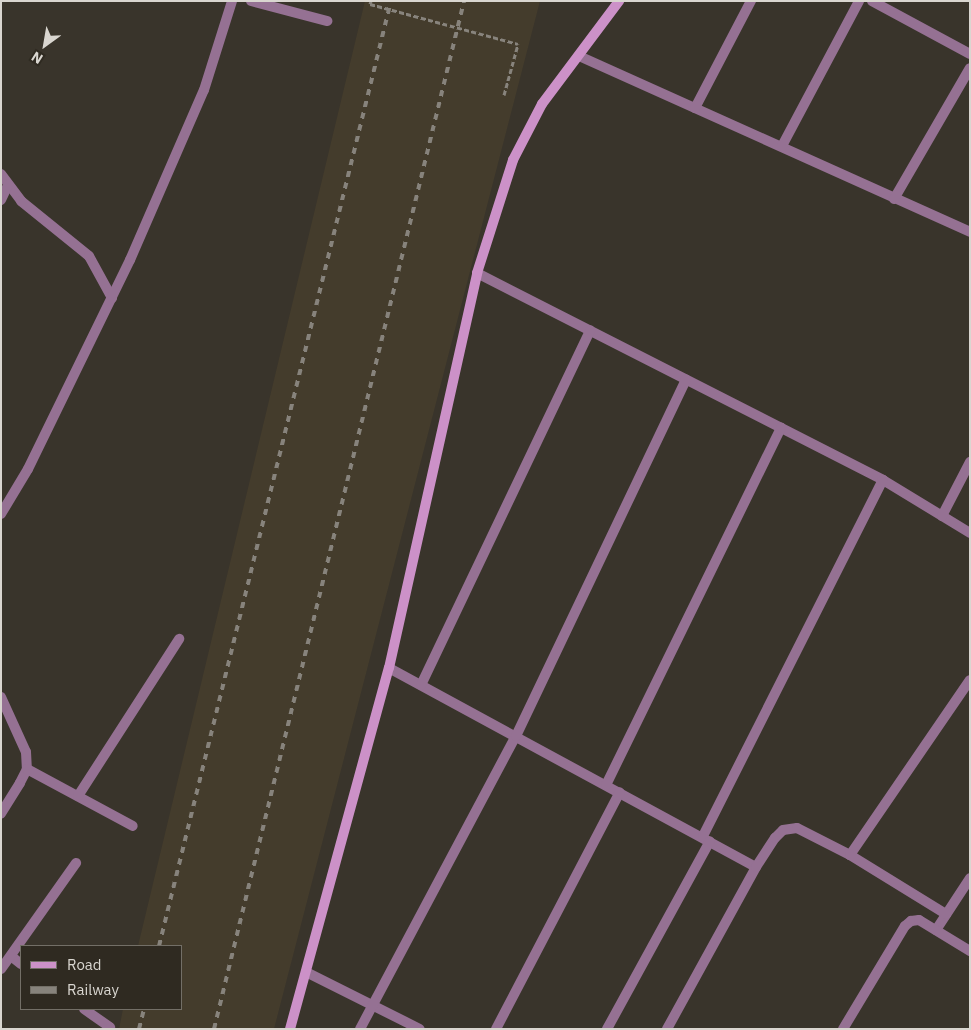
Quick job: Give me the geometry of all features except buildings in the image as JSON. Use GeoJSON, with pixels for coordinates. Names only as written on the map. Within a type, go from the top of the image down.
{"type":"FeatureCollection","features":[{"type":"Feature","properties":{"kind":"street"},"geometry":{"type":"LineString","coordinates":[[1,514],[28,469],[112,298],[204,90],[232,1]]}},
{"type":"Feature","properties":{"kind":"street"},"geometry":{"type":"LineString","coordinates":[[251,1],[327,20]]}},
{"type":"Feature","properties":{"kind":"street"},"geometry":{"type":"LineString","coordinates":[[290,1029],[389,668],[477,273],[514,160],[542,104],[619,1]]}},
{"type":"Feature","properties":{"kind":"street"},"geometry":{"type":"LineString","coordinates":[[694,108],[751,1]]}},
{"type":"Feature","properties":{"kind":"street"},"geometry":{"type":"LineString","coordinates":[[782,146],[859,1]]}},
{"type":"Feature","properties":{"kind":"street"},"geometry":{"type":"LineString","coordinates":[[872,1],[970,54]]}},
{"type":"Feature","properties":{"kind":"street"},"geometry":{"type":"LineString","coordinates":[[578,56],[970,232]]}},
{"type":"Feature","properties":{"kind":"street"},"geometry":{"type":"LineString","coordinates":[[894,199],[970,68]]}},
{"type":"Feature","properties":{"kind":"street"},"geometry":{"type":"LineString","coordinates":[[1,174],[8,186],[21,201],[89,256],[112,298]]}},
{"type":"Feature","properties":{"kind":"street"},"geometry":{"type":"LineString","coordinates":[[1,200],[8,186]]}},
{"type":"Feature","properties":{"kind":"street"},"geometry":{"type":"LineString","coordinates":[[477,273],[883,480],[970,533]]}},
{"type":"Feature","properties":{"kind":"street"},"geometry":{"type":"LineString","coordinates":[[422,685],[590,330]]}},
{"type":"Feature","properties":{"kind":"street"},"geometry":{"type":"LineString","coordinates":[[360,1029],[516,736],[686,380]]}},
{"type":"Feature","properties":{"kind":"street"},"geometry":{"type":"LineString","coordinates":[[606,785],[782,428]]}},
{"type":"Feature","properties":{"kind":"street"},"geometry":{"type":"LineString","coordinates":[[942,516],[970,462]]}},
{"type":"Feature","properties":{"kind":"street"},"geometry":{"type":"LineString","coordinates":[[607,1029],[706,839],[883,480]]}},
{"type":"Feature","properties":{"kind":"street"},"geometry":{"type":"LineString","coordinates":[[78,796],[179,639]]}},
{"type":"Feature","properties":{"kind":"street"},"geometry":{"type":"LineString","coordinates":[[389,668],[756,867]]}},
{"type":"Feature","properties":{"kind":"street"},"geometry":{"type":"LineString","coordinates":[[850,855],[970,680]]}},
{"type":"Feature","properties":{"kind":"street"},"geometry":{"type":"LineString","coordinates":[[1,697],[26,752],[26,768],[20,784],[1,813]]}},
{"type":"Feature","properties":{"kind":"street"},"geometry":{"type":"LineString","coordinates":[[26,768],[133,826]]}},
{"type":"Feature","properties":{"kind":"street"},"geometry":{"type":"LineString","coordinates":[[496,1029],[620,792]]}},
{"type":"Feature","properties":{"kind":"street"},"geometry":{"type":"LineString","coordinates":[[667,1029],[756,867],[775,838],[783,830],[797,828],[850,855],[946,914]]}},
{"type":"Feature","properties":{"kind":"street"},"geometry":{"type":"LineString","coordinates":[[1,969],[76,863]]}},
{"type":"Feature","properties":{"kind":"street"},"geometry":{"type":"LineString","coordinates":[[936,930],[970,878]]}},
{"type":"Feature","properties":{"kind":"street"},"geometry":{"type":"LineString","coordinates":[[843,1029],[905,926],[911,920],[919,920],[970,951]]}},
{"type":"Feature","properties":{"kind":"street"},"geometry":{"type":"LineString","coordinates":[[10,956],[20,963]]}},
{"type":"Feature","properties":{"kind":"street"},"geometry":{"type":"LineString","coordinates":[[306,972],[420,1029]]}},
{"type":"Feature","properties":{"kind":"street"},"geometry":{"type":"LineString","coordinates":[[85,1010],[110,1027]]}},
{"type":"Feature","properties":{"kind":"path"},"geometry":{"type":"LineString","coordinates":[[370,3],[518,44],[504,95]]}},
{"type":"Feature","properties":{"kind":"shaded area"},"geometry":{"type":"Polygon","coordinates":[[[365,1],[540,1],[274,1029],[119,1029],[123,1010],[182,1010],[182,945],[138,945],[365,1]]]}},
{"type":"Feature","properties":{"kind":"railway"},"geometry":{"type":"LineString","coordinates":[[159,945],[391,1]]}},
{"type":"Feature","properties":{"kind":"railway"},"geometry":{"type":"LineString","coordinates":[[214,1029],[464,1]]}},
{"type":"Feature","properties":{"kind":"railway"},"geometry":{"type":"LineString","coordinates":[[139,1029],[144,1010]]}}]}
